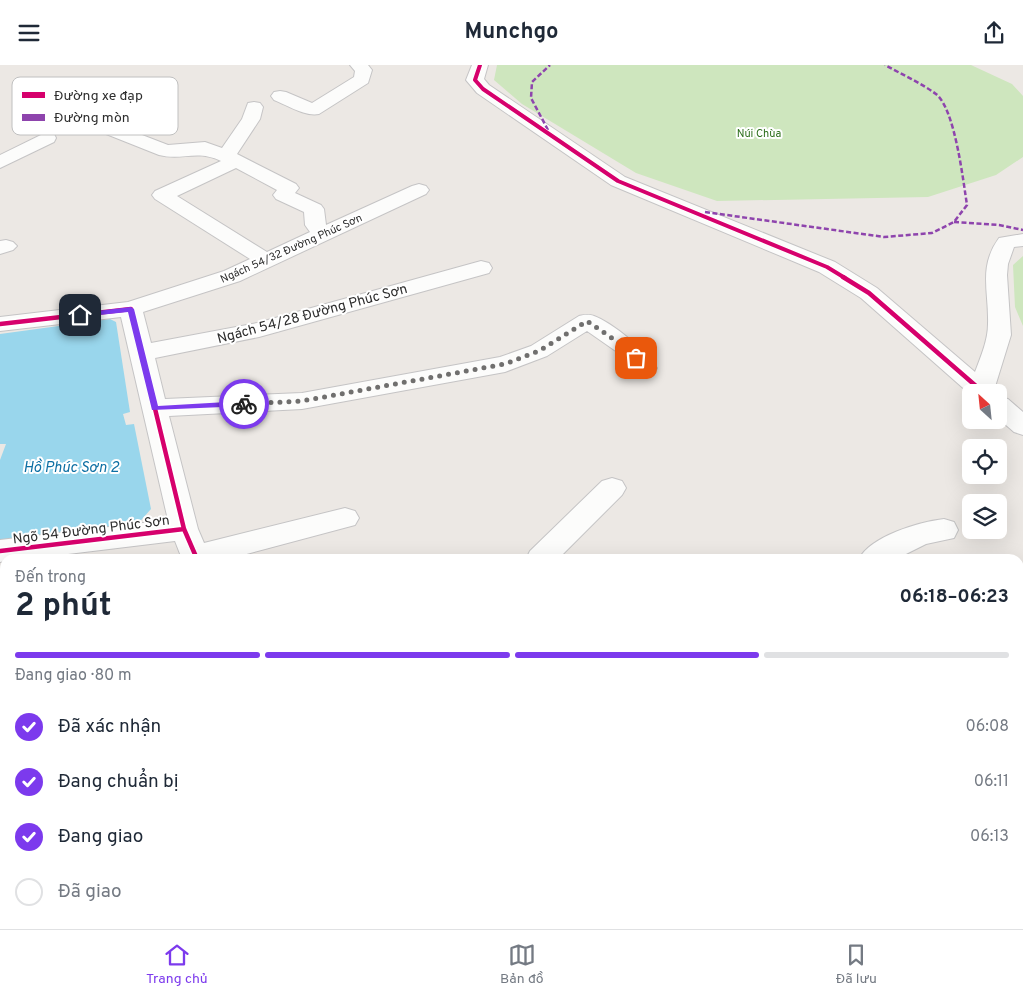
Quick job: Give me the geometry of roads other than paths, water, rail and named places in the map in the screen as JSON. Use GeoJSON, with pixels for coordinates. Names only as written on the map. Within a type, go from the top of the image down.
{"type":"FeatureCollection","features":[{"type":"Feature","properties":{"kind":"street"},"geometry":{"type":"LineString","coordinates":[[280,96],[313,111],[362,79],[364,70],[358,65]]}},
{"type":"Feature","properties":{"kind":"street"},"geometry":{"type":"LineString","coordinates":[[480,65],[475,80],[483,89],[618,181],[827,267],[868,293],[891,311],[974,384]]}},
{"type":"Feature","properties":{"kind":"street"},"geometry":{"type":"LineString","coordinates":[[254,107],[253,120],[244,129],[230,158],[162,195],[266,260]]}},
{"type":"Feature","properties":{"kind":"street"},"geometry":{"type":"LineString","coordinates":[[125,135],[166,151],[204,148],[230,158],[289,188],[283,195],[314,209],[315,225],[323,234]]}},
{"type":"Feature","properties":{"kind":"street"},"geometry":{"type":"LineString","coordinates":[[0,162],[47,139]]}},
{"type":"Feature","properties":{"kind":"street","name":"Ngách 54/32 Đường Phúc Sơn"},"geometry":{"type":"LineString","coordinates":[[131,309],[232,276],[419,189]]}},
{"type":"Feature","properties":{"kind":"street"},"geometry":{"type":"LineString","coordinates":[[990,384],[999,334],[996,276],[999,251],[1006,242],[1023,240]]}},
{"type":"Feature","properties":{"kind":"street","name":"Ngách 54/28 Đường Phúc Sơn"},"geometry":{"type":"LineString","coordinates":[[141,353],[259,330],[481,268]]}},
{"type":"Feature","properties":{"kind":"street"},"geometry":{"type":"LineString","coordinates":[[0,324],[131,309]]}},
{"type":"Feature","properties":{"kind":"street","name":"Ngõ 54 Đường Phúc Sơn"},"geometry":{"type":"LineString","coordinates":[[131,309],[184,529],[195,554]]}},
{"type":"Feature","properties":{"kind":"street"},"geometry":{"type":"LineString","coordinates":[[155,408],[302,401],[505,364],[539,351],[587,321],[628,349],[644,368]]}},
{"type":"Feature","properties":{"kind":"street"},"geometry":{"type":"LineString","coordinates":[[1008,413],[1023,426]]}},
{"type":"Feature","properties":{"kind":"street"},"geometry":{"type":"LineString","coordinates":[[545,554],[612,488]]}},
{"type":"Feature","properties":{"kind":"street"},"geometry":{"type":"LineString","coordinates":[[207,554],[345,518]]}},
{"type":"Feature","properties":{"kind":"street","name":"Ngõ 54 Đường Phúc Sơn"},"geometry":{"type":"LineString","coordinates":[[0,551],[184,529]]}},
{"type":"Feature","properties":{"kind":"street"},"geometry":{"type":"LineString","coordinates":[[881,554],[896,544],[927,531],[944,529]]}},
{"type":"Feature","properties":{"kind":"water","name":"Hồ Phúc Sơn 2"},"geometry":{"type":"Polygon","coordinates":[[[110,319],[116,322],[130,412],[123,414],[126,425],[134,424],[151,509],[134,528],[0,543],[0,460],[6,444],[0,444],[0,334],[110,319]]]}},
{"type":"Feature","properties":{"kind":"park label","name":"Núi Chùa"},"geometry":{"type":"Point","coordinates":[759,133]}}]}
